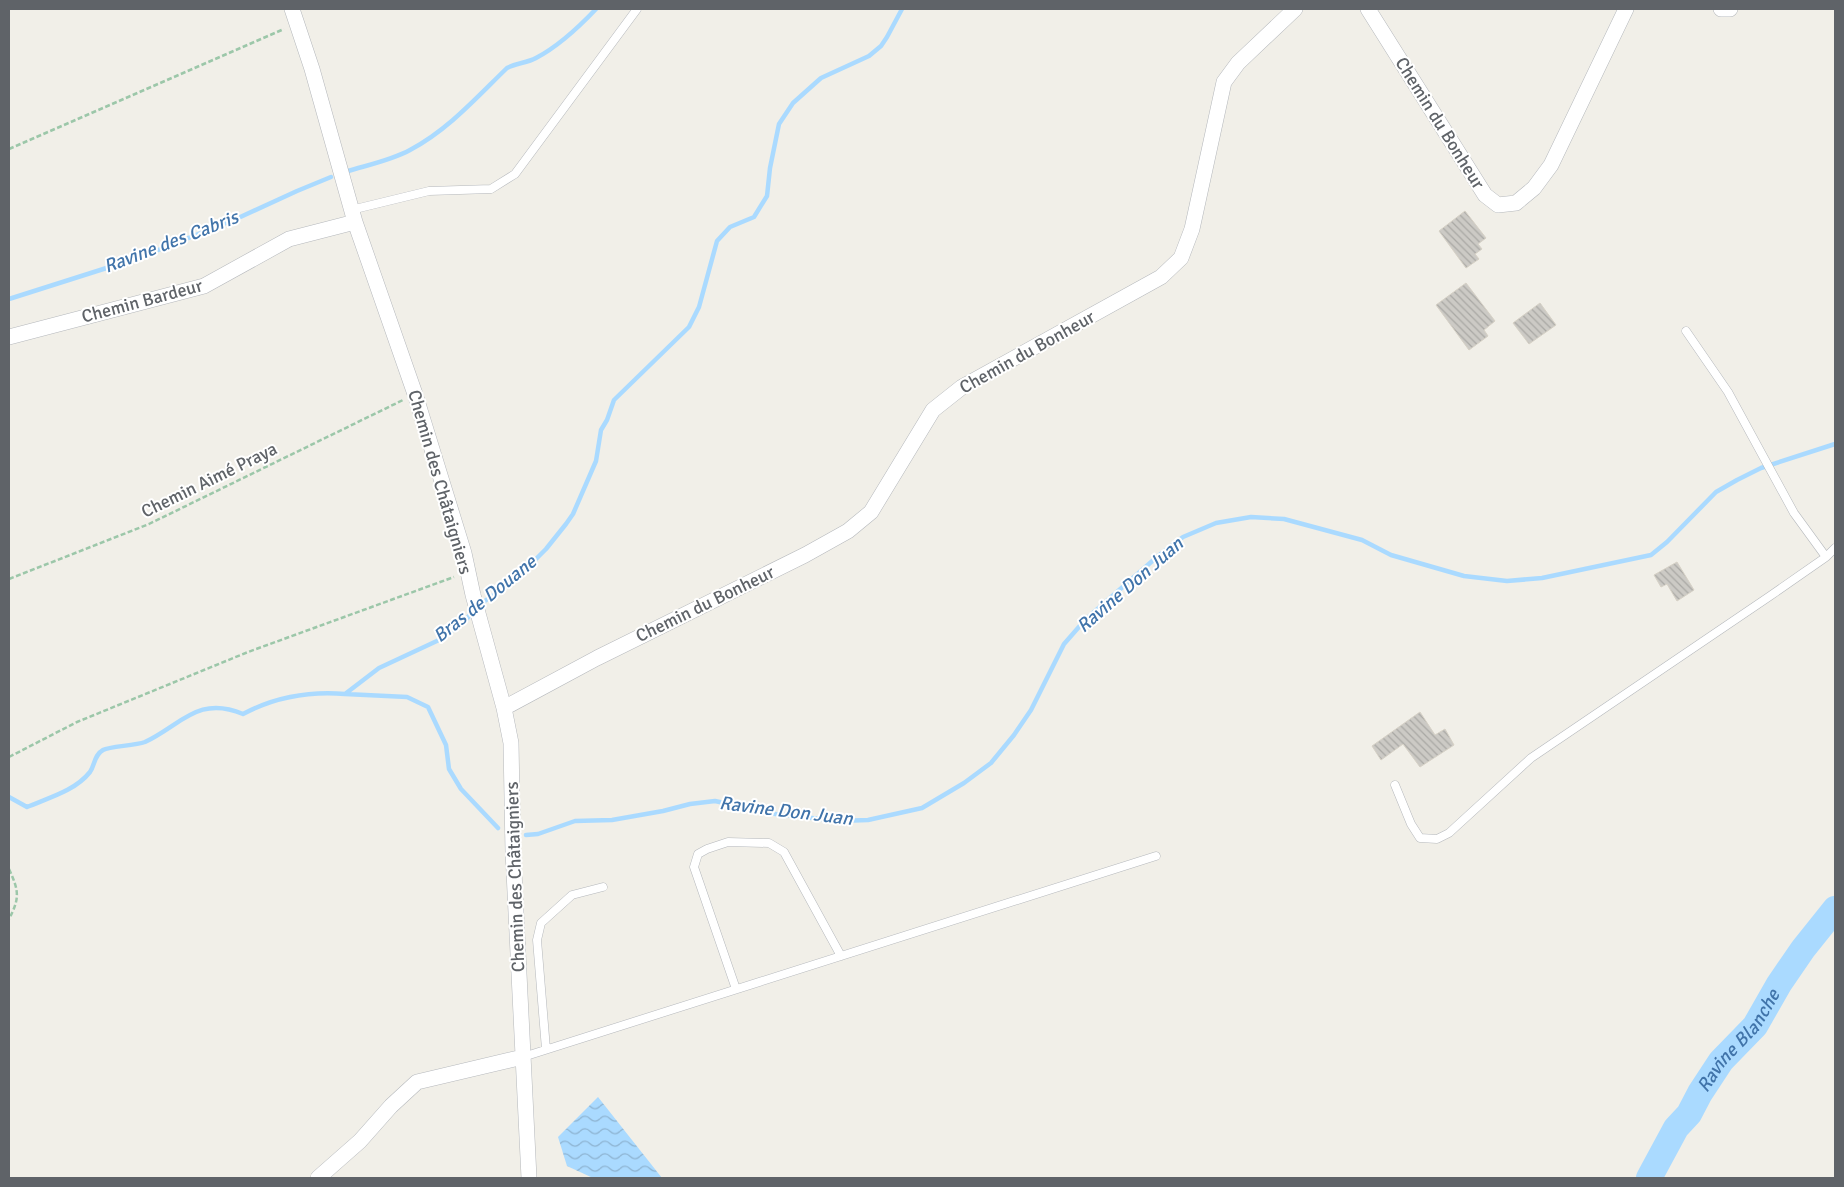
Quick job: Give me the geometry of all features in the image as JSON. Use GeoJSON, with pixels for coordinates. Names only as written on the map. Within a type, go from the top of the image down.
{"type":"FeatureCollection","features":[{"type":"Feature","properties":{"kind":"street","name":"Chemin des Châtaigniers"},"geometry":{"type":"LineString","coordinates":[[292,9],[312,69],[353,216],[415,394],[464,553],[504,708],[511,743],[513,851],[529,1178]]}},
{"type":"Feature","properties":{"kind":"street","name":"Chemin du Bonheur"},"geometry":{"type":"LineString","coordinates":[[504,708],[597,658],[796,559],[848,531],[871,512],[933,410],[962,387],[1161,278],[1181,258],[1192,230],[1224,82],[1238,63],[1295,9]]}},
{"type":"Feature","properties":{"kind":"street","name":"Chemin du Bonheur"},"geometry":{"type":"LineString","coordinates":[[1368,9],[1486,195],[1498,205],[1516,203],[1534,188],[1551,165],[1626,9]]}},
{"type":"Feature","properties":{"kind":"street"},"geometry":{"type":"LineString","coordinates":[[1720,9],[1730,9]]}},
{"type":"Feature","properties":{"kind":"street","name":"Chemin Bardeur"},"geometry":{"type":"LineString","coordinates":[[9,337],[204,286],[289,239],[353,216]]}},
{"type":"Feature","properties":{"kind":"street"},"geometry":{"type":"LineString","coordinates":[[318,1178],[360,1141],[391,1106],[417,1082],[523,1057]]}},
{"type":"Feature","properties":{"kind":"lane"},"geometry":{"type":"LineString","coordinates":[[353,216],[429,191],[492,188],[515,174],[637,9]]}},
{"type":"Feature","properties":{"kind":"lane"},"geometry":{"type":"LineString","coordinates":[[1686,330],[1728,392],[1794,513],[1826,557]]}},
{"type":"Feature","properties":{"kind":"lane"},"geometry":{"type":"LineString","coordinates":[[1395,786],[1411,824],[1420,838],[1430,839],[1443,836],[1468,817],[1531,758],[1826,557],[1835,548]]}},
{"type":"Feature","properties":{"kind":"lane"},"geometry":{"type":"LineString","coordinates":[[736,989],[694,867],[698,854],[728,842],[768,843],[784,852],[841,956]]}},
{"type":"Feature","properties":{"kind":"lane"},"geometry":{"type":"LineString","coordinates":[[523,1057],[1156,856]]}},
{"type":"Feature","properties":{"kind":"lane"},"geometry":{"type":"LineString","coordinates":[[546,1049],[537,940],[539,928],[541,923],[572,895],[603,887]]}},
{"type":"Feature","properties":{"kind":"path"},"geometry":{"type":"LineString","coordinates":[[9,149],[297,24]]}},
{"type":"Feature","properties":{"kind":"path","name":"Chemin Aimé Praya"},"geometry":{"type":"LineString","coordinates":[[9,579],[149,524],[415,394]]}},
{"type":"Feature","properties":{"kind":"path"},"geometry":{"type":"LineString","coordinates":[[9,757],[77,722],[248,652],[468,572]]}},
{"type":"Feature","properties":{"kind":"path"},"geometry":{"type":"LineString","coordinates":[[9,869],[15,883],[18,902],[9,919]]}},
{"type":"Feature","properties":{"kind":"water"},"geometry":{"type":"Polygon","coordinates":[[[598,1097],[662,1178],[593,1178],[567,1166],[558,1137],[598,1097]]]}},
{"type":"Feature","properties":{"kind":"building"},"geometry":{"type":"Polygon","coordinates":[[[1465,211],[1486,238],[1478,244],[1482,249],[1475,254],[1479,259],[1466,268],[1439,231],[1465,211]]]}},
{"type":"Feature","properties":{"kind":"building"},"geometry":{"type":"Polygon","coordinates":[[[1466,283],[1495,321],[1484,330],[1488,336],[1469,350],[1436,305],[1466,283]]]}},
{"type":"Feature","properties":{"kind":"building"},"geometry":{"type":"Polygon","coordinates":[[[1540,303],[1556,325],[1529,344],[1513,323],[1540,303]]]}},
{"type":"Feature","properties":{"kind":"building"},"geometry":{"type":"Polygon","coordinates":[[[1677,562],[1694,590],[1677,601],[1667,584],[1661,587],[1654,575],[1677,562]]]}},
{"type":"Feature","properties":{"kind":"building"},"geometry":{"type":"Polygon","coordinates":[[[1420,712],[1435,735],[1445,729],[1454,745],[1420,767],[1403,744],[1381,760],[1372,746],[1420,712]]]}},
{"type":"Feature","properties":{"kind":"waterway","name":"Ravine des Cabris"},"geometry":{"type":"LineString","coordinates":[[348,171],[396,157],[424,142],[462,112],[507,68],[533,60],[553,48],[596,9]]}},
{"type":"Feature","properties":{"kind":"waterway","name":"Bras de Douane"},"geometry":{"type":"LineString","coordinates":[[479,605],[515,580],[546,549],[573,514],[596,461],[601,430],[607,420],[614,400],[689,327],[699,307],[717,241],[730,227],[754,217],[767,196],[770,168],[779,124],[793,103],[821,78],[869,56],[881,46],[902,9]]}},
{"type":"Feature","properties":{"kind":"waterway","name":"Ravine des Cabris"},"geometry":{"type":"LineString","coordinates":[[9,299],[138,258],[236,219],[331,177]]}},
{"type":"Feature","properties":{"kind":"waterway","name":"Ravine Don Juan"},"geometry":{"type":"LineString","coordinates":[[526,835],[538,834],[575,821],[612,820],[690,804],[715,801],[757,812],[839,821],[868,820],[922,808],[964,783],[991,763],[1031,710],[1064,644],[1085,620],[1158,556],[1183,537],[1216,523],[1251,517],[1284,519],[1362,540],[1391,555],[1464,576],[1507,581],[1542,578],[1651,555],[1667,542],[1716,492],[1761,468],[1835,444]]}},
{"type":"Feature","properties":{"kind":"waterway","name":"Bras de Douane"},"geometry":{"type":"LineString","coordinates":[[9,797],[27,807],[61,793],[84,779],[92,769],[96,757],[103,750],[145,742],[191,714],[202,710],[214,708],[227,709],[243,714],[267,703],[292,696],[318,693],[345,694],[379,668],[439,640],[465,621],[474,610]]}},
{"type":"Feature","properties":{"kind":"waterway","name":"Ravine Don Juan"},"geometry":{"type":"LineString","coordinates":[[345,694],[407,697],[428,707],[446,745],[449,769],[461,789],[498,828]]}},
{"type":"Feature","properties":{"kind":"waterway","name":"Ravine Blanche"},"geometry":{"type":"LineString","coordinates":[[1649,1178],[1676,1128],[1689,1114],[1721,1061],[1755,1026],[1779,984],[1803,949],[1835,909]]}}]}
